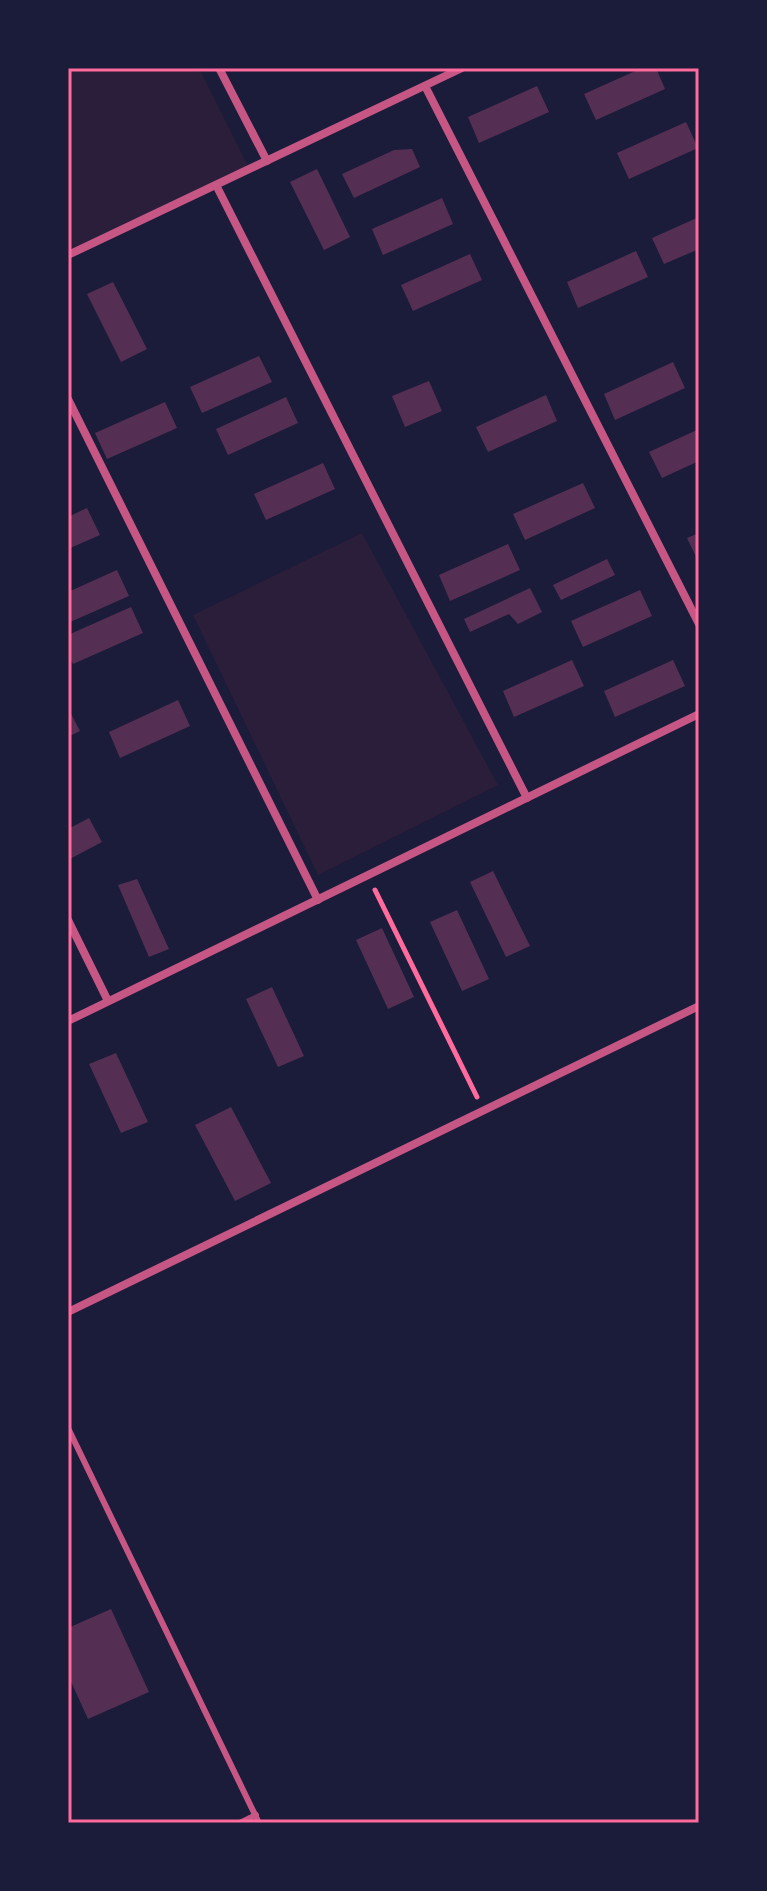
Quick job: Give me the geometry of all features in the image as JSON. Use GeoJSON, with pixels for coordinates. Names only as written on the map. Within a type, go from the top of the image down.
{"type":"FeatureCollection","features":[{"type":"Feature","properties":{"kind":"street"},"geometry":{"type":"LineString","coordinates":[[219,68],[267,161]]}},
{"type":"Feature","properties":{"kind":"street"},"geometry":{"type":"LineString","coordinates":[[68,255],[425,86],[443,72],[462,68]]}},
{"type":"Feature","properties":{"kind":"street"},"geometry":{"type":"LineString","coordinates":[[425,86],[699,624]]}},
{"type":"Feature","properties":{"kind":"street"},"geometry":{"type":"LineString","coordinates":[[216,185],[527,798]]}},
{"type":"Feature","properties":{"kind":"street"},"geometry":{"type":"LineString","coordinates":[[68,399],[318,900]]}},
{"type":"Feature","properties":{"kind":"street"},"geometry":{"type":"LineString","coordinates":[[68,1021],[699,714]]}},
{"type":"Feature","properties":{"kind":"street"},"geometry":{"type":"LineString","coordinates":[[68,920],[108,1001]]}},
{"type":"Feature","properties":{"kind":"street"},"geometry":{"type":"LineString","coordinates":[[68,1312],[699,1006]]}},
{"type":"Feature","properties":{"kind":"lane"},"geometry":{"type":"LineString","coordinates":[[68,1428],[259,1823]]}},
{"type":"Feature","properties":{"kind":"lane"},"geometry":{"type":"LineString","coordinates":[[240,1823],[256,1815]]}},
{"type":"Feature","properties":{"kind":"path"},"geometry":{"type":"LineString","coordinates":[[368,875],[484,1110]]}},
{"type":"Feature","properties":{"kind":"shaded area"},"geometry":{"type":"Polygon","coordinates":[[[68,68],[199,68],[248,166],[68,257],[68,68]]]}},
{"type":"Feature","properties":{"kind":"shaded area"},"geometry":{"type":"Polygon","coordinates":[[[362,533],[498,785],[318,875],[193,615],[362,533]]]}},
{"type":"Feature","properties":{"kind":"building"},"geometry":{"type":"Polygon","coordinates":[[[642,68],[656,68],[665,89],[596,120],[584,94],[642,68]]]}},
{"type":"Feature","properties":{"kind":"building"},"geometry":{"type":"Polygon","coordinates":[[[537,86],[549,112],[479,143],[468,117],[537,86]]]}},
{"type":"Feature","properties":{"kind":"building"},"geometry":{"type":"Polygon","coordinates":[[[686,122],[698,148],[629,179],[617,153],[686,122]]]}},
{"type":"Feature","properties":{"kind":"building"},"geometry":{"type":"Polygon","coordinates":[[[412,149],[420,167],[354,198],[342,174],[394,150],[412,149]]]}},
{"type":"Feature","properties":{"kind":"building"},"geometry":{"type":"Polygon","coordinates":[[[317,169],[350,237],[324,250],[290,182],[317,169]]]}},
{"type":"Feature","properties":{"kind":"building"},"geometry":{"type":"Polygon","coordinates":[[[442,198],[453,224],[383,255],[372,229],[442,198]]]}},
{"type":"Feature","properties":{"kind":"building"},"geometry":{"type":"Polygon","coordinates":[[[699,217],[699,249],[664,264],[652,238],[699,217]]]}},
{"type":"Feature","properties":{"kind":"building"},"geometry":{"type":"Polygon","coordinates":[[[636,251],[648,277],[578,308],[567,282],[636,251]]]}},
{"type":"Feature","properties":{"kind":"building"},"geometry":{"type":"Polygon","coordinates":[[[470,254],[482,280],[413,311],[401,285],[470,254]]]}},
{"type":"Feature","properties":{"kind":"building"},"geometry":{"type":"Polygon","coordinates":[[[113,282],[147,349],[121,362],[87,294],[113,282]]]}},
{"type":"Feature","properties":{"kind":"building"},"geometry":{"type":"Polygon","coordinates":[[[259,356],[272,382],[202,413],[190,387],[259,356]]]}},
{"type":"Feature","properties":{"kind":"building"},"geometry":{"type":"Polygon","coordinates":[[[673,362],[685,388],[615,420],[604,394],[673,362]]]}},
{"type":"Feature","properties":{"kind":"building"},"geometry":{"type":"Polygon","coordinates":[[[429,381],[442,411],[405,427],[392,396],[429,381]]]}},
{"type":"Feature","properties":{"kind":"building"},"geometry":{"type":"Polygon","coordinates":[[[546,395],[557,421],[488,452],[476,427],[546,395]]]}},
{"type":"Feature","properties":{"kind":"building"},"geometry":{"type":"Polygon","coordinates":[[[286,397],[298,423],[228,455],[216,429],[286,397]]]}},
{"type":"Feature","properties":{"kind":"building"},"geometry":{"type":"Polygon","coordinates":[[[165,402],[177,428],[107,459],[95,433],[165,402]]]}},
{"type":"Feature","properties":{"kind":"building"},"geometry":{"type":"Polygon","coordinates":[[[699,429],[699,461],[662,478],[649,452],[699,429]]]}},
{"type":"Feature","properties":{"kind":"building"},"geometry":{"type":"Polygon","coordinates":[[[323,463],[335,489],[266,520],[254,494],[323,463]]]}},
{"type":"Feature","properties":{"kind":"building"},"geometry":{"type":"Polygon","coordinates":[[[583,483],[595,508],[525,540],[513,514],[583,483]]]}},
{"type":"Feature","properties":{"kind":"building"},"geometry":{"type":"Polygon","coordinates":[[[87,508],[100,535],[68,549],[68,517],[87,508]]]}},
{"type":"Feature","properties":{"kind":"building"},"geometry":{"type":"Polygon","coordinates":[[[699,533],[699,563],[687,538],[699,533]]]}},
{"type":"Feature","properties":{"kind":"building"},"geometry":{"type":"Polygon","coordinates":[[[508,544],[520,570],[450,601],[439,575],[508,544]]]}},
{"type":"Feature","properties":{"kind":"building"},"geometry":{"type":"Polygon","coordinates":[[[607,559],[615,575],[561,600],[553,585],[607,559]]]}},
{"type":"Feature","properties":{"kind":"building"},"geometry":{"type":"Polygon","coordinates":[[[117,570],[129,596],[68,623],[68,592],[117,570]]]}},
{"type":"Feature","properties":{"kind":"building"},"geometry":{"type":"Polygon","coordinates":[[[530,588],[542,612],[518,624],[509,614],[470,632],[464,619],[530,588]]]}},
{"type":"Feature","properties":{"kind":"building"},"geometry":{"type":"Polygon","coordinates":[[[640,590],[652,616],[583,647],[571,621],[640,590]]]}},
{"type":"Feature","properties":{"kind":"building"},"geometry":{"type":"Polygon","coordinates":[[[131,607],[143,633],[73,664],[68,653],[68,635],[131,607]]]}},
{"type":"Feature","properties":{"kind":"building"},"geometry":{"type":"Polygon","coordinates":[[[572,660],[584,686],[514,717],[503,691],[572,660]]]}},
{"type":"Feature","properties":{"kind":"building"},"geometry":{"type":"Polygon","coordinates":[[[673,660],[685,686],[615,717],[604,691],[673,660]]]}},
{"type":"Feature","properties":{"kind":"building"},"geometry":{"type":"Polygon","coordinates":[[[178,700],[190,726],[120,758],[109,732],[178,700]]]}},
{"type":"Feature","properties":{"kind":"building"},"geometry":{"type":"Polygon","coordinates":[[[68,708],[80,731],[68,737],[68,708]]]}},
{"type":"Feature","properties":{"kind":"building"},"geometry":{"type":"Polygon","coordinates":[[[89,818],[102,842],[68,860],[68,829],[89,818]]]}},
{"type":"Feature","properties":{"kind":"building"},"geometry":{"type":"Polygon","coordinates":[[[493,871],[530,946],[506,957],[470,882],[493,871]]]}},
{"type":"Feature","properties":{"kind":"building"},"geometry":{"type":"Polygon","coordinates":[[[137,879],[169,949],[149,957],[118,885],[137,879]]]}},
{"type":"Feature","properties":{"kind":"building"},"geometry":{"type":"Polygon","coordinates":[[[457,910],[489,979],[462,991],[430,922],[457,910]]]}},
{"type":"Feature","properties":{"kind":"building"},"geometry":{"type":"Polygon","coordinates":[[[382,928],[414,997],[388,1009],[356,940],[382,928]]]}},
{"type":"Feature","properties":{"kind":"building"},"geometry":{"type":"Polygon","coordinates":[[[272,987],[304,1056],[278,1067],[246,999],[272,987]]]}},
{"type":"Feature","properties":{"kind":"building"},"geometry":{"type":"Polygon","coordinates":[[[116,1053],[148,1122],[121,1133],[89,1064],[116,1053]]]}},
{"type":"Feature","properties":{"kind":"building"},"geometry":{"type":"Polygon","coordinates":[[[231,1107],[271,1183],[235,1201],[195,1125],[231,1107]]]}},
{"type":"Feature","properties":{"kind":"building"},"geometry":{"type":"Polygon","coordinates":[[[111,1609],[149,1692],[88,1719],[68,1675],[68,1628],[111,1609]]]}}]}
